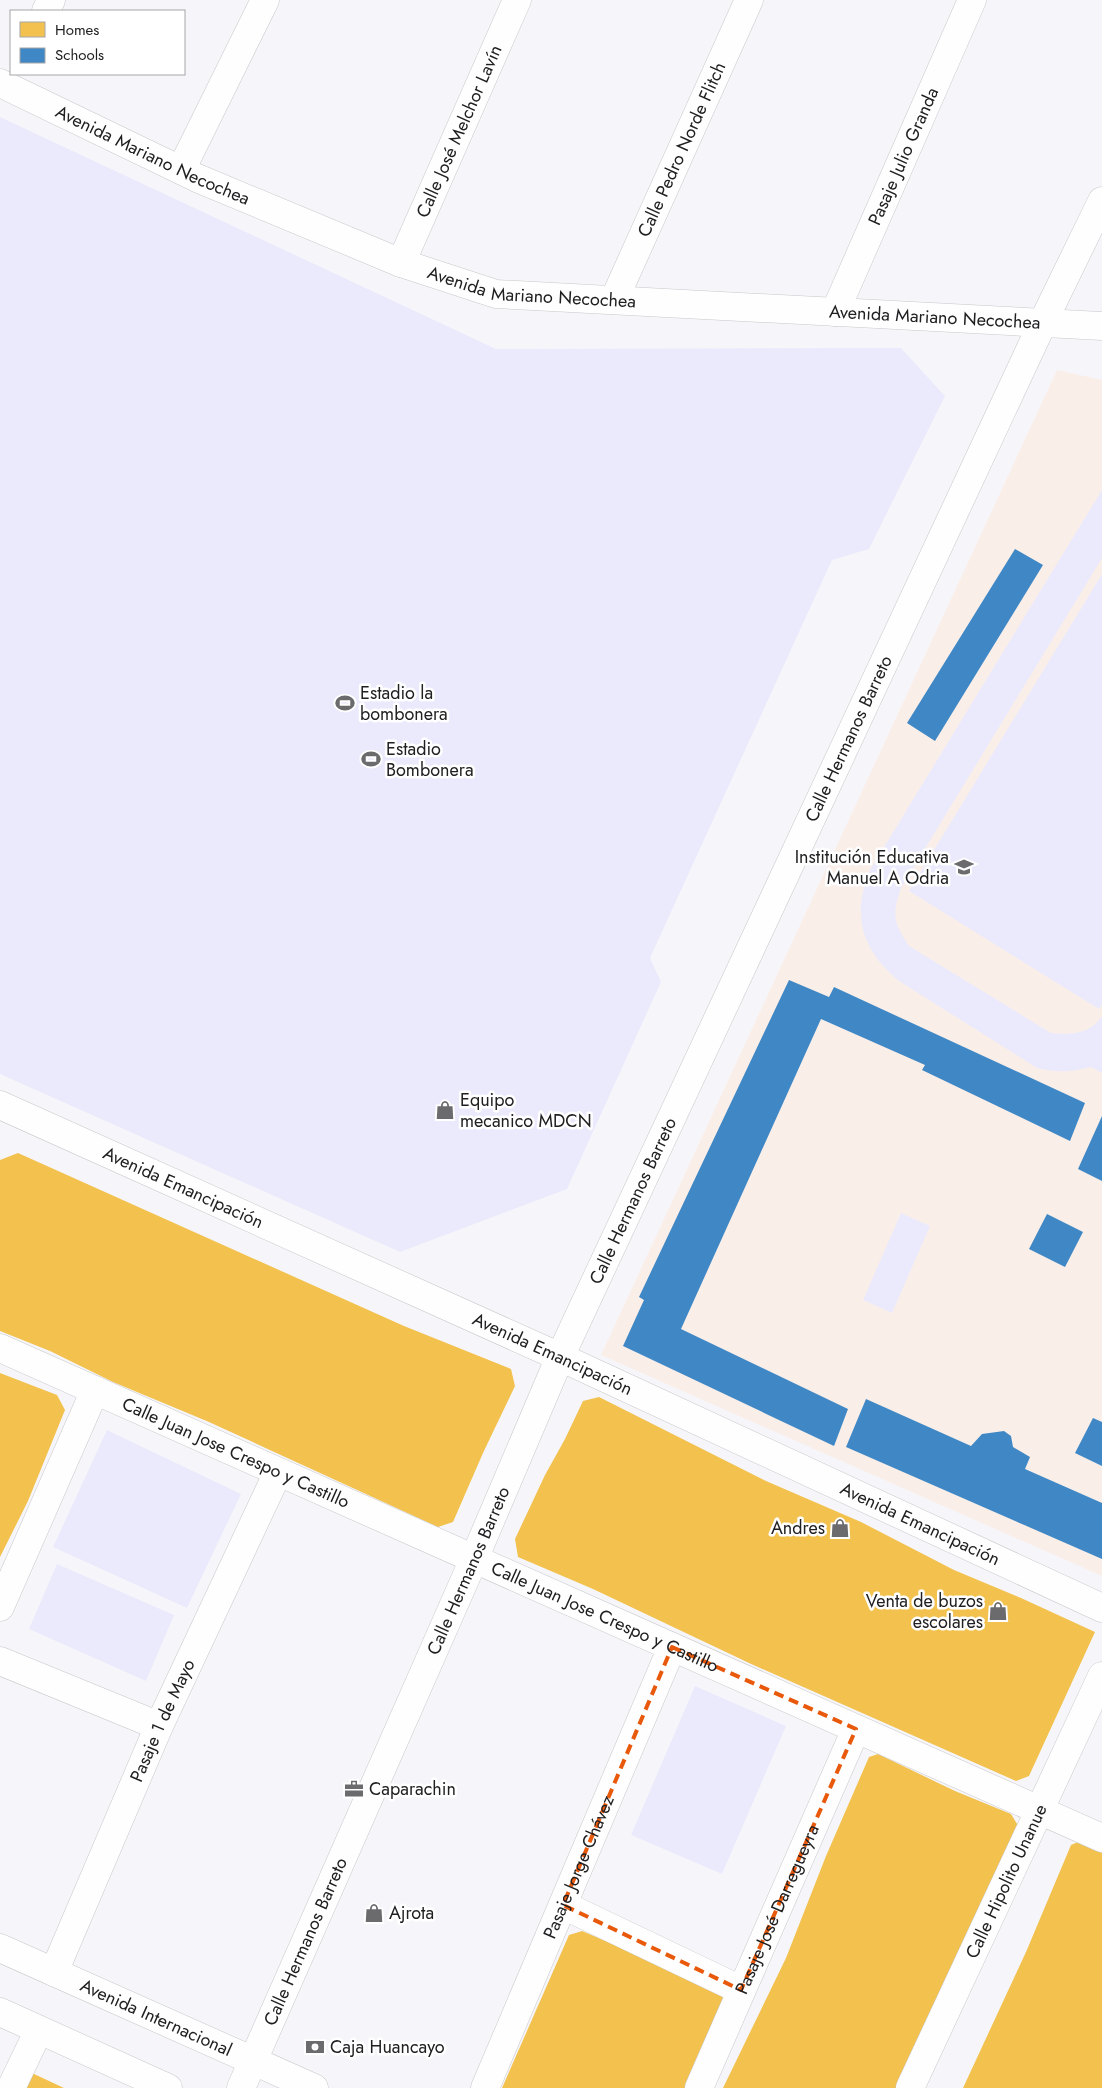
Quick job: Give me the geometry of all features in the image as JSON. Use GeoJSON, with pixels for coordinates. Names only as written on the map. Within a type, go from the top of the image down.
{"type":"FeatureCollection","features":[{"type":"Feature","properties":{"kind":"street"},"geometry":{"type":"LineString","coordinates":[[181,170],[265,0]]}},
{"type":"Feature","properties":{"kind":"street","name":"Calle José Melchor Lavín"},"geometry":{"type":"LineString","coordinates":[[401,263],[517,0]]}},
{"type":"Feature","properties":{"kind":"street","name":"Calle Pedro Norde Flitch"},"geometry":{"type":"LineString","coordinates":[[614,300],[749,0]]}},
{"type":"Feature","properties":{"kind":"street","name":"Pasaje Julio Granda"},"geometry":{"type":"LineString","coordinates":[[835,312],[972,0]]}},
{"type":"Feature","properties":{"kind":"street","name":"Avenida Mariano Necochea"},"geometry":{"type":"LineString","coordinates":[[8,81],[181,170],[401,263],[496,294],[1102,326]]}},
{"type":"Feature","properties":{"kind":"street","name":"Calle Hermanos Barreto"},"geometry":{"type":"LineString","coordinates":[[241,2088],[474,1559],[560,1357],[1102,201]]}},
{"type":"Feature","properties":{"kind":"street","name":"Avenida Emancipación"},"geometry":{"type":"LineString","coordinates":[[0,1105],[560,1357],[1102,1608]]}},
{"type":"Feature","properties":{"kind":"street","name":"Calle Juan Jose Crespo y Castillo"},"geometry":{"type":"LineString","coordinates":[[0,1348],[1102,1838]]}},
{"type":"Feature","properties":{"kind":"street"},"geometry":{"type":"LineString","coordinates":[[0,1607],[95,1390]]}},
{"type":"Feature","properties":{"kind":"street","name":"Pasaje 1 de Mayo"},"geometry":{"type":"LineString","coordinates":[[54,1972],[159,1726],[278,1472]]}},
{"type":"Feature","properties":{"kind":"street","name":"Pasaje Jorge Chávez"},"geometry":{"type":"LineString","coordinates":[[485,2088],[672,1647]]}},
{"type":"Feature","properties":{"kind":"street"},"geometry":{"type":"LineString","coordinates":[[0,1661],[159,1726]]}},
{"type":"Feature","properties":{"kind":"street","name":"Calle Hipolito Unanue"},"geometry":{"type":"LineString","coordinates":[[910,2088],[1102,1676]]}},
{"type":"Feature","properties":{"kind":"street","name":"Pasaje José Darregueyra"},"geometry":{"type":"LineString","coordinates":[[699,2088],[856,1730]]}},
{"type":"Feature","properties":{"kind":"street"},"geometry":{"type":"LineString","coordinates":[[563,1905],[742,1990]]}},
{"type":"Feature","properties":{"kind":"street","name":"Avenida Internacional"},"geometry":{"type":"LineString","coordinates":[[0,1948],[314,2088]]}},
{"type":"Feature","properties":{"kind":"street"},"geometry":{"type":"LineString","coordinates":[[0,2012],[168,2088]]}},
{"type":"Feature","properties":{"kind":"street"},"geometry":{"type":"LineString","coordinates":[[11,2088],[39,2030]]}},
{"type":"Feature","properties":{"kind":"highlighted area"},"geometry":{"type":"Polygon","coordinates":[[[672,1647],[856,1729],[741,1990],[563,1905],[672,1647]]]}},
{"type":"Feature","properties":{"kind":"shaded area","name":"Estadio Bombonera"},"geometry":{"type":"Polygon","coordinates":[[[0,117],[496,349],[901,348],[945,396],[869,549],[832,560],[650,958],[661,982],[567,1189],[400,1252],[0,1074],[0,117]]]}},
{"type":"Feature","properties":{"kind":"shaded area","name":"Institución Educativa Manuel A Odria"},"geometry":{"type":"Polygon","coordinates":[[[1057,370],[1102,380],[1102,1576],[601,1355],[1057,370]]]}},
{"type":"Feature","properties":{"kind":"shaded area"},"geometry":{"type":"Polygon","coordinates":[[[1102,490],[1102,558],[901,888],[895,912],[897,924],[909,946],[1051,1033],[1065,1034],[1086,1030],[1092,1027],[1102,1016],[1102,1073],[1091,1067],[1077,1070],[1051,1071],[1037,1068],[899,981],[876,957],[869,944],[861,917],[861,902],[870,870],[1102,490]]]}},
{"type":"Feature","properties":{"kind":"shaded area"},"geometry":{"type":"Polygon","coordinates":[[[1102,574],[1102,1005],[1099,1009],[909,891],[1102,574]]]}},
{"type":"Feature","properties":{"kind":"shaded area"},"geometry":{"type":"Polygon","coordinates":[[[901,1213],[930,1226],[892,1313],[863,1300],[901,1213]]]}},
{"type":"Feature","properties":{"kind":"shaded area"},"geometry":{"type":"Polygon","coordinates":[[[107,1430],[241,1494],[187,1608],[53,1547],[107,1430]]]}},
{"type":"Feature","properties":{"kind":"shaded area"},"geometry":{"type":"Polygon","coordinates":[[[57,1564],[174,1615],[146,1681],[29,1629],[57,1564]]]}},
{"type":"Feature","properties":{"kind":"shaded area"},"geometry":{"type":"Polygon","coordinates":[[[695,1686],[786,1726],[722,1874],[631,1835],[695,1686]]]}},
{"type":"Feature","properties":{"kind":"building: Homes"},"geometry":{"type":"Polygon","coordinates":[[[18,1153],[404,1326],[511,1369],[515,1386],[453,1522],[438,1527],[209,1422],[113,1382],[50,1351],[0,1331],[0,1160],[18,1153]]]}},
{"type":"Feature","properties":{"kind":"building: Homes"},"geometry":{"type":"Polygon","coordinates":[[[0,1373],[57,1395],[65,1410],[28,1501],[0,1557],[0,1373]]]}},
{"type":"Feature","properties":{"kind":"building: Homes"},"geometry":{"type":"Polygon","coordinates":[[[599,1397],[766,1481],[861,1522],[954,1570],[1095,1632],[1029,1776],[1016,1781],[749,1663],[593,1589],[518,1557],[515,1539],[545,1475],[583,1401],[599,1397]]]}},
{"type":"Feature","properties":{"kind":"building: Homes"},"geometry":{"type":"Polygon","coordinates":[[[878,1754],[955,1791],[1011,1814],[1019,1827],[906,2088],[723,2088],[786,1958],[826,1856],[869,1757],[878,1754]]]}},
{"type":"Feature","properties":{"kind":"building: Homes"},"geometry":{"type":"Polygon","coordinates":[[[1078,1842],[1102,1853],[1102,2088],[963,2088],[1026,1952],[1071,1845],[1078,1842]]]}},
{"type":"Feature","properties":{"kind":"building: Homes"},"geometry":{"type":"Polygon","coordinates":[[[582,1931],[736,1996],[695,2088],[502,2088],[569,1935],[582,1931]]]}},
{"type":"Feature","properties":{"kind":"building: Homes"},"geometry":{"type":"Polygon","coordinates":[[[32,2073],[64,2088],[23,2088],[32,2073]]]}},
{"type":"Feature","properties":{"kind":"building: Schools"},"geometry":{"type":"Polygon","coordinates":[[[1015,549],[1043,565],[935,741],[907,723],[1015,549]]]}},
{"type":"Feature","properties":{"kind":"building: Schools"},"geometry":{"type":"Polygon","coordinates":[[[789,980],[829,997],[834,987],[1085,1103],[1070,1141],[922,1070],[925,1065],[821,1019],[681,1329],[848,1409],[834,1446],[623,1346],[644,1300],[639,1297],[789,980]]]}},
{"type":"Feature","properties":{"kind":"building: Schools"},"geometry":{"type":"Polygon","coordinates":[[[1102,1116],[1102,1181],[1078,1169],[1102,1116]]]}},
{"type":"Feature","properties":{"kind":"building: Schools"},"geometry":{"type":"Polygon","coordinates":[[[1047,1214],[1083,1232],[1065,1267],[1029,1249],[1047,1214]]]}},
{"type":"Feature","properties":{"kind":"building: Schools"},"geometry":{"type":"Polygon","coordinates":[[[866,1399],[971,1446],[982,1434],[1004,1431],[1011,1436],[1013,1447],[1030,1457],[1025,1469],[1102,1503],[1102,1559],[846,1447],[866,1399]]]}},
{"type":"Feature","properties":{"kind":"building: Schools"},"geometry":{"type":"Polygon","coordinates":[[[1093,1418],[1102,1422],[1102,1466],[1075,1453],[1093,1418]]]}},
{"type":"Feature","properties":{"kind":"place","name":"Estadio la bombonera"},"geometry":{"type":"Point","coordinates":[345,703]}},
{"type":"Feature","properties":{"kind":"place","name":"Estadio Bombonera"},"geometry":{"type":"Point","coordinates":[371,759]}},
{"type":"Feature","properties":{"kind":"place","name":"Institución Educativa Manuel A Odria"},"geometry":{"type":"Point","coordinates":[964,867]}},
{"type":"Feature","properties":{"kind":"place","name":"Equipo mecanico MDCN"},"geometry":{"type":"Point","coordinates":[445,1110]}},
{"type":"Feature","properties":{"kind":"place","name":"Andres"},"geometry":{"type":"Point","coordinates":[840,1528]}},
{"type":"Feature","properties":{"kind":"place","name":"Venta de buzos escolares"},"geometry":{"type":"Point","coordinates":[998,1611]}},
{"type":"Feature","properties":{"kind":"place","name":"Caparachin"},"geometry":{"type":"Point","coordinates":[354,1789]}},
{"type":"Feature","properties":{"kind":"place","name":"Ajrota"},"geometry":{"type":"Point","coordinates":[374,1913]}},
{"type":"Feature","properties":{"kind":"place","name":"Caja Huancayo"},"geometry":{"type":"Point","coordinates":[315,2047]}}]}
